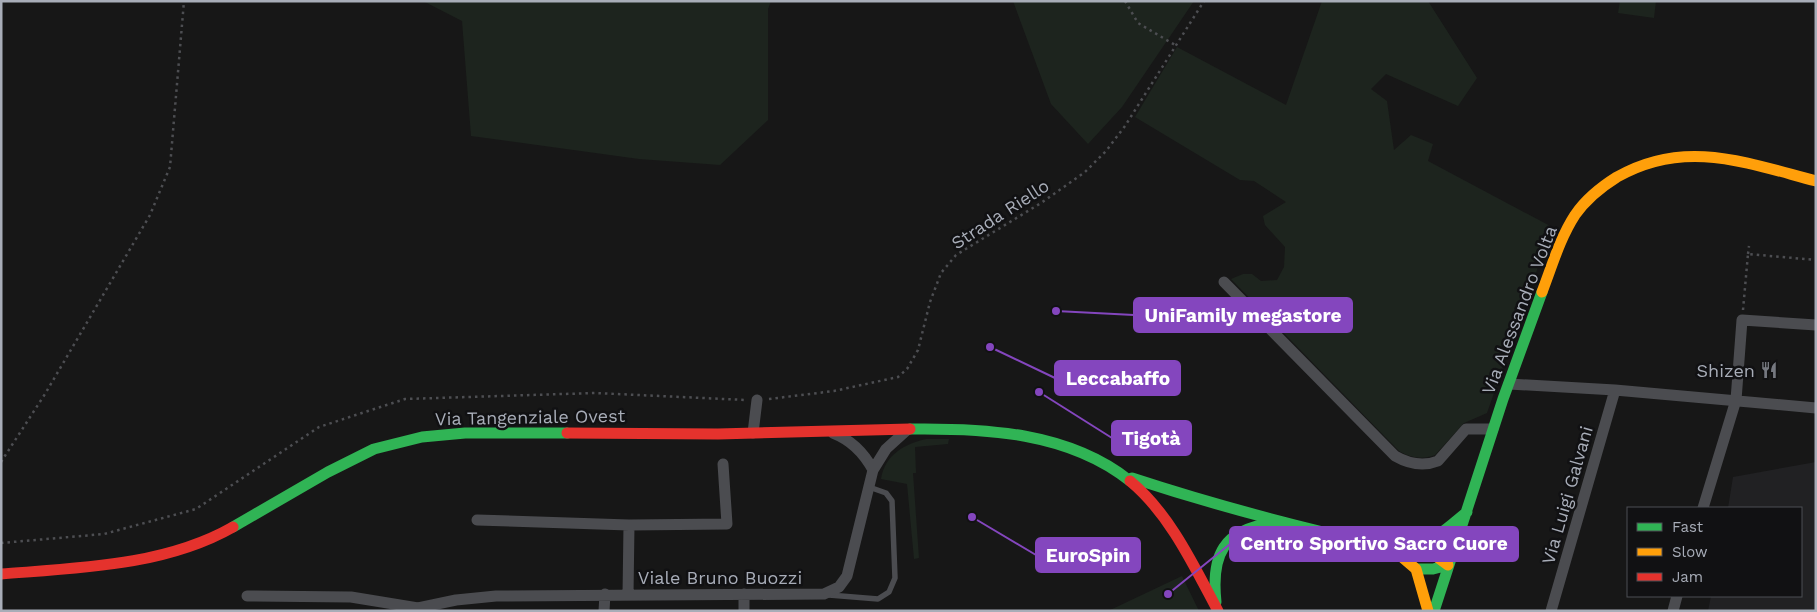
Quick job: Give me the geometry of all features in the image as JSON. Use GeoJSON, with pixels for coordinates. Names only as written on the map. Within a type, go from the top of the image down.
{"type":"FeatureCollection","features":[{"type":"Feature","properties":{"kind":"main road","name":"Via Alessandro Volta"},"geometry":{"type":"LineString","coordinates":[[1434,611],[1530,322],[1568,226],[1583,205],[1622,175],[1648,164],[1672,157],[1709,156],[1816,181]]}},
{"type":"Feature","properties":{"kind":"main road","name":"Via Tangenziale Ovest"},"geometry":{"type":"LineString","coordinates":[[1,574],[103,566],[157,556],[217,536],[328,472],[374,449],[422,437],[465,433],[753,433],[986,430],[1025,436],[1072,450],[1123,475],[1156,508],[1184,550],[1217,609]]}},
{"type":"Feature","properties":{"kind":"main road"},"geometry":{"type":"LineString","coordinates":[[1123,475],[1198,500],[1279,523],[1383,547],[1401,548],[1421,545],[1467,512]]}},
{"type":"Feature","properties":{"kind":"main road"},"geometry":{"type":"LineString","coordinates":[[1217,609],[1216,571],[1224,545],[1233,536],[1250,527],[1259,524],[1279,523]]}},
{"type":"Feature","properties":{"kind":"main road"},"geometry":{"type":"LineString","coordinates":[[1421,545],[1448,565]]}},
{"type":"Feature","properties":{"kind":"main road"},"geometry":{"type":"LineString","coordinates":[[1383,547],[1402,557],[1416,569],[1428,611]]}},
{"type":"Feature","properties":{"kind":"main road"},"geometry":{"type":"LineString","coordinates":[[1416,569],[1448,565]]}},
{"type":"Feature","properties":{"kind":"street"},"geometry":{"type":"LineString","coordinates":[[1224,282],[1395,456],[1402,460],[1418,464],[1438,461],[1466,429],[1493,429]]}},
{"type":"Feature","properties":{"kind":"street"},"geometry":{"type":"LineString","coordinates":[[1703,507],[1736,400],[1742,320],[1816,325]]}},
{"type":"Feature","properties":{"kind":"street"},"geometry":{"type":"LineString","coordinates":[[1509,384],[1615,390],[1816,408]]}},
{"type":"Feature","properties":{"kind":"street","name":"Via Luigi Galvani"},"geometry":{"type":"LineString","coordinates":[[1551,611],[1615,390]]}},
{"type":"Feature","properties":{"kind":"street"},"geometry":{"type":"LineString","coordinates":[[753,433],[757,400]]}},
{"type":"Feature","properties":{"kind":"street"},"geometry":{"type":"LineString","coordinates":[[829,432],[848,440],[863,454],[873,470],[886,448],[907,430]]}},
{"type":"Feature","properties":{"kind":"street"},"geometry":{"type":"LineString","coordinates":[[476,520],[629,525],[727,524],[723,464]]}},
{"type":"Feature","properties":{"kind":"street","name":"Viale Bruno Buozzi"},"geometry":{"type":"LineString","coordinates":[[247,596],[351,597],[417,609],[456,600],[496,596],[824,594],[838,587],[846,576],[873,470]]}},
{"type":"Feature","properties":{"kind":"street"},"geometry":{"type":"LineString","coordinates":[[628,595],[629,525]]}},
{"type":"Feature","properties":{"kind":"street"},"geometry":{"type":"LineString","coordinates":[[604,594],[604,611]]}},
{"type":"Feature","properties":{"kind":"street"},"geometry":{"type":"LineString","coordinates":[[744,594],[744,611]]}},
{"type":"Feature","properties":{"kind":"street"},"geometry":{"type":"LineString","coordinates":[[1673,611],[1678,597]]}},
{"type":"Feature","properties":{"kind":"lane"},"geometry":{"type":"LineString","coordinates":[[824,594],[878,599],[889,592],[895,578],[892,500],[886,493],[869,487]]}},
{"type":"Feature","properties":{"kind":"path"},"geometry":{"type":"LineString","coordinates":[[1,462],[45,394],[150,215],[170,167],[184,1]]}},
{"type":"Feature","properties":{"kind":"path"},"geometry":{"type":"LineString","coordinates":[[1124,1],[1138,23],[1175,45]]}},
{"type":"Feature","properties":{"kind":"path","name":"Strada Riello"},"geometry":{"type":"LineString","coordinates":[[757,400],[834,392],[898,377],[908,369],[918,350],[930,302],[941,273],[956,255],[1041,203],[1085,172],[1106,151],[1125,126],[1204,1]]}},
{"type":"Feature","properties":{"kind":"path"},"geometry":{"type":"LineString","coordinates":[[1742,320],[1749,246]]}},
{"type":"Feature","properties":{"kind":"path"},"geometry":{"type":"LineString","coordinates":[[1748,254],[1816,260]]}},
{"type":"Feature","properties":{"kind":"shaded area"},"geometry":{"type":"Polygon","coordinates":[[[423,1],[771,1],[768,9],[768,120],[720,165],[639,159],[471,136],[462,21],[423,1]]]}},
{"type":"Feature","properties":{"kind":"shaded area"},"geometry":{"type":"Polygon","coordinates":[[[1013,1],[1194,1],[1122,107],[1088,144],[1051,104],[1013,1]]]}},
{"type":"Feature","properties":{"kind":"shaded area"},"geometry":{"type":"Polygon","coordinates":[[[1322,1],[1428,1],[1477,78],[1458,106],[1386,74],[1371,89],[1387,101],[1394,150],[1411,135],[1433,144],[1428,161],[1552,227],[1487,413],[1464,423],[1435,455],[1430,457],[1417,458],[1399,451],[1231,279],[1243,274],[1252,274],[1261,281],[1277,280],[1284,267],[1285,247],[1265,225],[1263,216],[1286,202],[1254,181],[1240,180],[1135,117],[1177,47],[1286,105],[1322,1]]]}},
{"type":"Feature","properties":{"kind":"shaded area"},"geometry":{"type":"Polygon","coordinates":[[[1620,1],[1656,1],[1654,18],[1618,13],[1620,1]]]}},
{"type":"Feature","properties":{"kind":"shaded area"},"geometry":{"type":"Polygon","coordinates":[[[926,439],[949,439],[948,444],[915,447],[916,473],[913,473],[919,558],[914,559],[907,484],[881,479],[891,457],[910,444],[926,439]]]}},
{"type":"Feature","properties":{"kind":"shaded area"},"geometry":{"type":"Polygon","coordinates":[[[1816,462],[1816,611],[1708,611],[1711,597],[1802,597],[1802,507],[1728,507],[1733,477],[1816,462]]]}},
{"type":"Feature","properties":{"kind":"shaded area"},"geometry":{"type":"Polygon","coordinates":[[[1182,576],[1199,611],[1108,611],[1182,576]]]}},
{"type":"Feature","properties":{"kind":"traffic: fast"},"geometry":{"type":"LineString","coordinates":[[1434,611],[1503,399],[1542,292]]}},
{"type":"Feature","properties":{"kind":"traffic: fast"},"geometry":{"type":"LineString","coordinates":[[910,429],[967,430],[1025,436],[1080,452],[1106,465],[1130,481]]}},
{"type":"Feature","properties":{"kind":"traffic: fast"},"geometry":{"type":"LineString","coordinates":[[233,527],[328,472],[374,449],[422,437],[465,433],[567,433]]}},
{"type":"Feature","properties":{"kind":"traffic: fast"},"geometry":{"type":"LineString","coordinates":[[1132,478],[1253,514],[1380,546],[1402,547],[1421,544],[1442,532],[1467,512]]}},
{"type":"Feature","properties":{"kind":"traffic: fast"},"geometry":{"type":"LineString","coordinates":[[1216,602],[1216,571],[1224,548],[1231,539],[1242,532],[1255,526],[1272,523]]}},
{"type":"Feature","properties":{"kind":"traffic: fast"},"geometry":{"type":"LineString","coordinates":[[1416,569],[1433,569],[1448,565]]}},
{"type":"Feature","properties":{"kind":"traffic: slow"},"geometry":{"type":"LineString","coordinates":[[1542,292],[1561,243],[1579,209],[1605,185],[1642,165],[1692,156],[1716,158],[1765,167],[1816,181]]}},
{"type":"Feature","properties":{"kind":"traffic: slow"},"geometry":{"type":"LineString","coordinates":[[1421,545],[1448,565]]}},
{"type":"Feature","properties":{"kind":"traffic: slow"},"geometry":{"type":"LineString","coordinates":[[1385,548],[1402,557],[1416,569],[1428,611]]}},
{"type":"Feature","properties":{"kind":"traffic: jam"},"geometry":{"type":"LineString","coordinates":[[567,433],[718,434],[910,429]]}},
{"type":"Feature","properties":{"kind":"traffic: jam"},"geometry":{"type":"LineString","coordinates":[[1130,481],[1144,494],[1169,525],[1218,611]]}},
{"type":"Feature","properties":{"kind":"traffic: jam"},"geometry":{"type":"LineString","coordinates":[[1,574],[90,567],[150,557],[179,550],[207,540],[233,527]]}},
{"type":"Feature","properties":{"kind":"place","name":"UniFamily megastore"},"geometry":{"type":"Point","coordinates":[1056,311]}},
{"type":"Feature","properties":{"kind":"place","name":"Leccabaffo"},"geometry":{"type":"Point","coordinates":[990,347]}},
{"type":"Feature","properties":{"kind":"place","name":"Shizen"},"geometry":{"type":"Point","coordinates":[1769,370]}},
{"type":"Feature","properties":{"kind":"place","name":"Tigotà"},"geometry":{"type":"Point","coordinates":[1039,392]}},
{"type":"Feature","properties":{"kind":"place","name":"EuroSpin"},"geometry":{"type":"Point","coordinates":[972,517]}},
{"type":"Feature","properties":{"kind":"place","name":"Centro Sportivo Sacro Cuore"},"geometry":{"type":"Point","coordinates":[1168,594]}}]}
